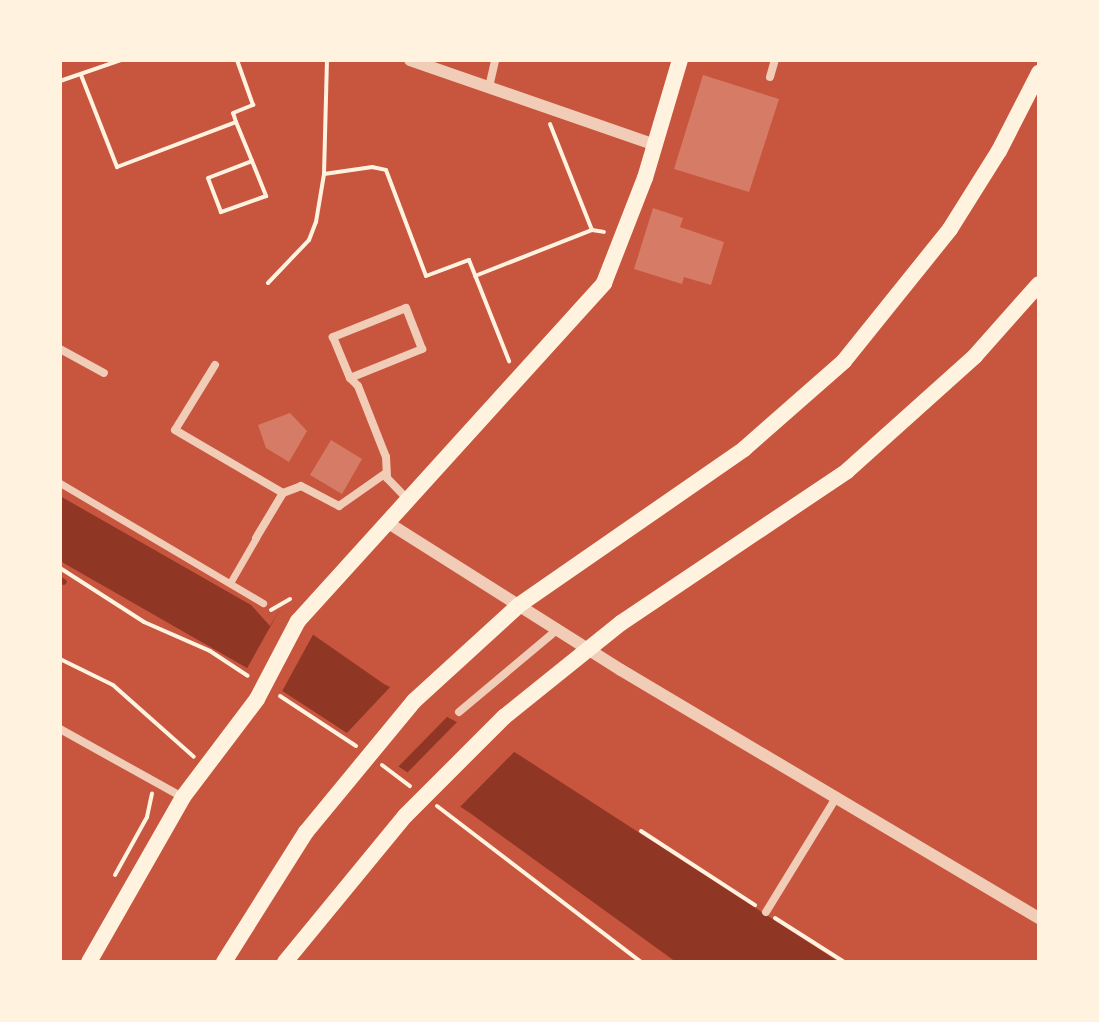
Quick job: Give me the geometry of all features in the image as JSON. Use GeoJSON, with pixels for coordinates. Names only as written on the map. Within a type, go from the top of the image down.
{"type":"FeatureCollection","features":[{"type":"Feature","properties":{"kind":"main road"},"geometry":{"type":"LineString","coordinates":[[89,962],[183,797],[257,699],[298,621],[390,524],[604,283],[656,145],[680,60]]}},
{"type":"Feature","properties":{"kind":"main road"},"geometry":{"type":"LineString","coordinates":[[224,962],[306,832],[373,747],[473,645],[540,589],[795,407],[884,315],[974,194],[1039,73]]}},
{"type":"Feature","properties":{"kind":"main road"},"geometry":{"type":"LineString","coordinates":[[285,962],[356,873],[469,749],[541,683],[847,471],[910,419],[1039,284]]}},
{"type":"Feature","properties":{"kind":"street"},"geometry":{"type":"LineString","coordinates":[[410,60],[656,145]]}},
{"type":"Feature","properties":{"kind":"street"},"geometry":{"type":"LineString","coordinates":[[489,87],[495,60]]}},
{"type":"Feature","properties":{"kind":"street"},"geometry":{"type":"LineString","coordinates":[[770,77],[775,60]]}},
{"type":"Feature","properties":{"kind":"street"},"geometry":{"type":"LineString","coordinates":[[350,378],[422,349],[406,308],[333,337],[350,378],[364,400],[386,457],[386,473],[410,501]]}},
{"type":"Feature","properties":{"kind":"street"},"geometry":{"type":"LineString","coordinates":[[60,349],[104,373]]}},
{"type":"Feature","properties":{"kind":"street"},"geometry":{"type":"LineString","coordinates":[[215,365],[175,430],[283,493]]}},
{"type":"Feature","properties":{"kind":"street"},"geometry":{"type":"LineString","coordinates":[[230,583],[283,493],[301,486],[339,506],[386,473]]}},
{"type":"Feature","properties":{"kind":"street"},"geometry":{"type":"LineString","coordinates":[[60,483],[263,603]]}},
{"type":"Feature","properties":{"kind":"street"},"geometry":{"type":"LineString","coordinates":[[390,524],[558,629],[1039,918]]}},
{"type":"Feature","properties":{"kind":"street"},"geometry":{"type":"LineString","coordinates":[[459,712],[558,629]]}},
{"type":"Feature","properties":{"kind":"street"},"geometry":{"type":"LineString","coordinates":[[60,729],[183,797]]}},
{"type":"Feature","properties":{"kind":"street"},"geometry":{"type":"LineString","coordinates":[[766,912],[837,796]]}},
{"type":"Feature","properties":{"kind":"path"},"geometry":{"type":"LineString","coordinates":[[60,81],[121,60]]}},
{"type":"Feature","properties":{"kind":"path"},"geometry":{"type":"LineString","coordinates":[[237,60],[253,105],[233,113],[266,196],[221,212],[208,178],[252,161]]}},
{"type":"Feature","properties":{"kind":"path"},"geometry":{"type":"LineString","coordinates":[[268,283],[309,240],[324,174],[327,60]]}},
{"type":"Feature","properties":{"kind":"path"},"geometry":{"type":"LineString","coordinates":[[81,75],[117,167],[236,122]]}},
{"type":"Feature","properties":{"kind":"path"},"geometry":{"type":"LineString","coordinates":[[543,107],[592,230]]}},
{"type":"Feature","properties":{"kind":"path"},"geometry":{"type":"LineString","coordinates":[[324,174],[372,167],[386,170],[426,276],[469,260],[511,367]]}},
{"type":"Feature","properties":{"kind":"path"},"geometry":{"type":"LineString","coordinates":[[475,276],[592,230],[611,234]]}},
{"type":"Feature","properties":{"kind":"path"},"geometry":{"type":"LineString","coordinates":[[60,568],[144,622],[237,669]]}},
{"type":"Feature","properties":{"kind":"path"},"geometry":{"type":"LineString","coordinates":[[277,610],[290,599]]}},
{"type":"Feature","properties":{"kind":"path"},"geometry":{"type":"LineString","coordinates":[[60,659],[113,685],[199,761]]}},
{"type":"Feature","properties":{"kind":"path"},"geometry":{"type":"LineString","coordinates":[[289,702],[367,754]]}},
{"type":"Feature","properties":{"kind":"path"},"geometry":{"type":"LineString","coordinates":[[379,763],[417,791]]}},
{"type":"Feature","properties":{"kind":"path"},"geometry":{"type":"LineString","coordinates":[[107,890],[147,817],[152,794]]}},
{"type":"Feature","properties":{"kind":"path"},"geometry":{"type":"LineString","coordinates":[[430,801],[641,962]]}},
{"type":"Feature","properties":{"kind":"path"},"geometry":{"type":"LineString","coordinates":[[641,831],[844,962]]}},
{"type":"Feature","properties":{"kind":"shaded area"},"geometry":{"type":"Polygon","coordinates":[[[60,496],[251,605],[270,626],[279,611],[384,684],[516,753],[839,962],[676,962],[470,813],[247,668],[60,561],[60,496]]]}},
{"type":"Feature","properties":{"kind":"pier"},"geometry":{"type":"Polygon","coordinates":[[[279,611],[315,631],[280,695],[245,672],[279,611]]]}},
{"type":"Feature","properties":{"kind":"pier"},"geometry":{"type":"Polygon","coordinates":[[[393,684],[450,714],[395,770],[344,736],[393,684]]]}},
{"type":"Feature","properties":{"kind":"pier"},"geometry":{"type":"Polygon","coordinates":[[[460,719],[517,749],[457,810],[404,776],[460,719]]]}},
{"type":"Feature","properties":{"kind":"building"},"geometry":{"type":"Polygon","coordinates":[[[703,75],[779,99],[749,192],[674,169],[703,75]]]}},
{"type":"Feature","properties":{"kind":"building"},"geometry":{"type":"Polygon","coordinates":[[[653,208],[683,218],[680,227],[724,242],[711,285],[684,277],[682,284],[634,269],[653,208]]]}},
{"type":"Feature","properties":{"kind":"building"},"geometry":{"type":"Polygon","coordinates":[[[290,413],[307,431],[289,462],[266,448],[258,425],[290,413]]]}},
{"type":"Feature","properties":{"kind":"building"},"geometry":{"type":"Polygon","coordinates":[[[331,440],[362,459],[342,494],[310,475],[331,440]]]}},
{"type":"Feature","properties":{"kind":"waterway"},"geometry":{"type":"LineString","coordinates":[[60,580],[64,582]]}}]}
